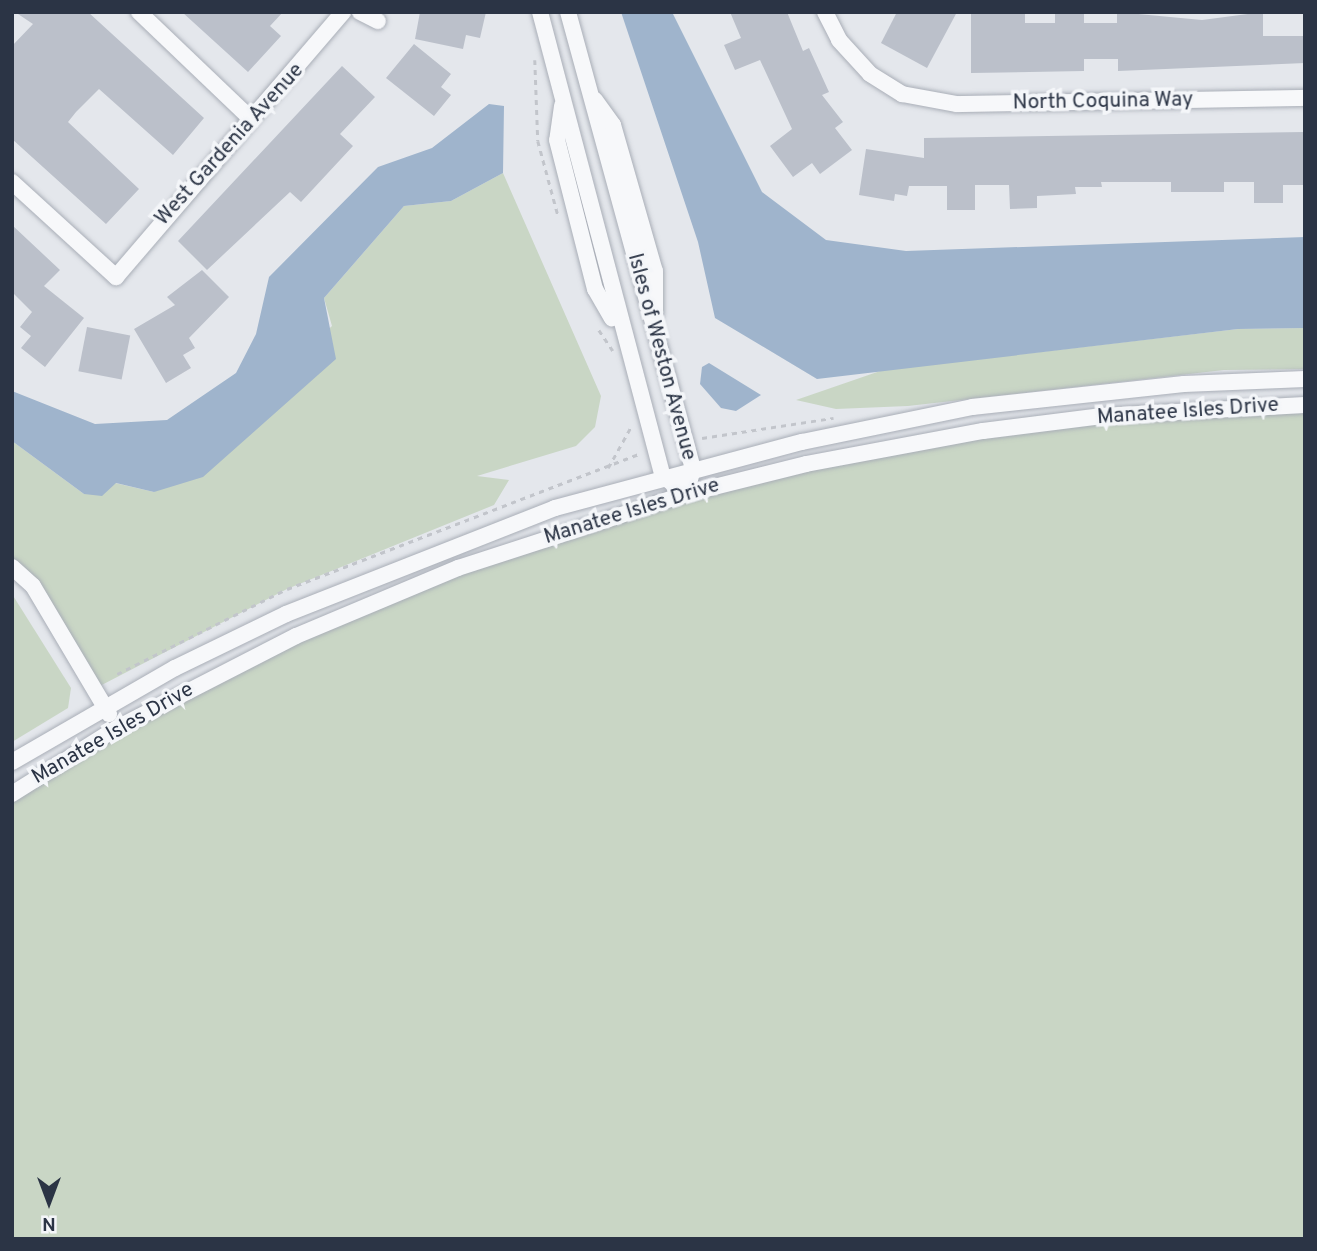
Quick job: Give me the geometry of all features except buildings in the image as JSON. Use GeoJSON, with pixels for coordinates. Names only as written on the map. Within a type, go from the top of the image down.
{"type":"FeatureCollection","features":[{"type":"Feature","properties":{"kind":"street"},"geometry":{"type":"LineString","coordinates":[[139,12],[250,118]]}},
{"type":"Feature","properties":{"kind":"street","name":"West Gardenia Avenue"},"geometry":{"type":"LineString","coordinates":[[12,182],[116,277],[250,118],[316,50],[343,12]]}},
{"type":"Feature","properties":{"kind":"street"},"geometry":{"type":"LineString","coordinates":[[360,12],[378,21]]}},
{"type":"Feature","properties":{"kind":"street","name":"Isles of Weston Avenue"},"geometry":{"type":"LineString","coordinates":[[540,12],[563,100],[573,172],[609,284],[663,476],[686,494],[693,469],[568,12]]}},
{"type":"Feature","properties":{"kind":"street","name":"North Coquina Way"},"geometry":{"type":"LineString","coordinates":[[825,12],[839,40],[870,74],[902,94],[957,104],[1305,98]]}},
{"type":"Feature","properties":{"kind":"street"},"geometry":{"type":"LineString","coordinates":[[589,91],[613,125],[655,271],[655,335]]}},
{"type":"Feature","properties":{"kind":"street"},"geometry":{"type":"LineString","coordinates":[[608,163],[573,172],[595,289],[625,340]]}},
{"type":"Feature","properties":{"kind":"street"},"geometry":{"type":"LineString","coordinates":[[609,284],[640,276]]}},
{"type":"Feature","properties":{"kind":"street","name":"Manatee Isles Drive"},"geometry":{"type":"LineString","coordinates":[[12,762],[104,706],[385,571],[555,508],[663,476],[972,407],[1184,384],[1305,379]]}},
{"type":"Feature","properties":{"kind":"street","name":"Manatee Isles Drive"},"geometry":{"type":"LineString","coordinates":[[12,794],[117,728],[389,595],[686,494],[806,464],[982,431],[1102,416],[1305,405]]}},
{"type":"Feature","properties":{"kind":"street"},"geometry":{"type":"LineString","coordinates":[[12,567],[33,586],[117,728]]}},
{"type":"Feature","properties":{"kind":"path"},"geometry":{"type":"LineString","coordinates":[[117,674],[287,589],[638,454]]}},
{"type":"Feature","properties":{"kind":"green space"},"geometry":{"type":"Polygon","coordinates":[[[503,173],[601,396],[595,427],[576,446],[477,476],[509,480],[494,505],[287,589],[94,689],[12,567],[12,441],[84,494],[115,483],[154,492],[332,326],[324,298],[404,206],[451,201],[503,173]]]}},
{"type":"Feature","properties":{"kind":"green space"},"geometry":{"type":"Polygon","coordinates":[[[1305,328],[1305,369],[1224,370],[908,406],[836,409],[796,400],[883,370],[1238,329],[1305,328]]]}},
{"type":"Feature","properties":{"kind":"green space"},"geometry":{"type":"Polygon","coordinates":[[[1305,405],[1305,1239],[12,1239],[12,794],[117,728],[389,595],[686,494],[983,431],[1305,405]]]}},
{"type":"Feature","properties":{"kind":"green space"},"geometry":{"type":"Polygon","coordinates":[[[12,594],[71,688],[68,708],[12,742],[12,594]]]}},
{"type":"Feature","properties":{"kind":"water"},"geometry":{"type":"Polygon","coordinates":[[[621,12],[672,12],[762,192],[826,240],[906,251],[1305,237],[1305,328],[1238,329],[817,379],[715,318],[698,242],[621,12]]]}},
{"type":"Feature","properties":{"kind":"water"},"geometry":{"type":"Polygon","coordinates":[[[489,104],[504,106],[503,173],[451,201],[404,206],[324,298],[336,359],[203,477],[154,492],[116,483],[102,496],[84,494],[12,441],[12,391],[95,424],[167,420],[236,373],[256,334],[269,277],[378,167],[432,148],[489,104]]]}},
{"type":"Feature","properties":{"kind":"water"},"geometry":{"type":"Polygon","coordinates":[[[709,363],[761,395],[736,411],[721,408],[700,384],[702,367],[709,363]]]}}]}
